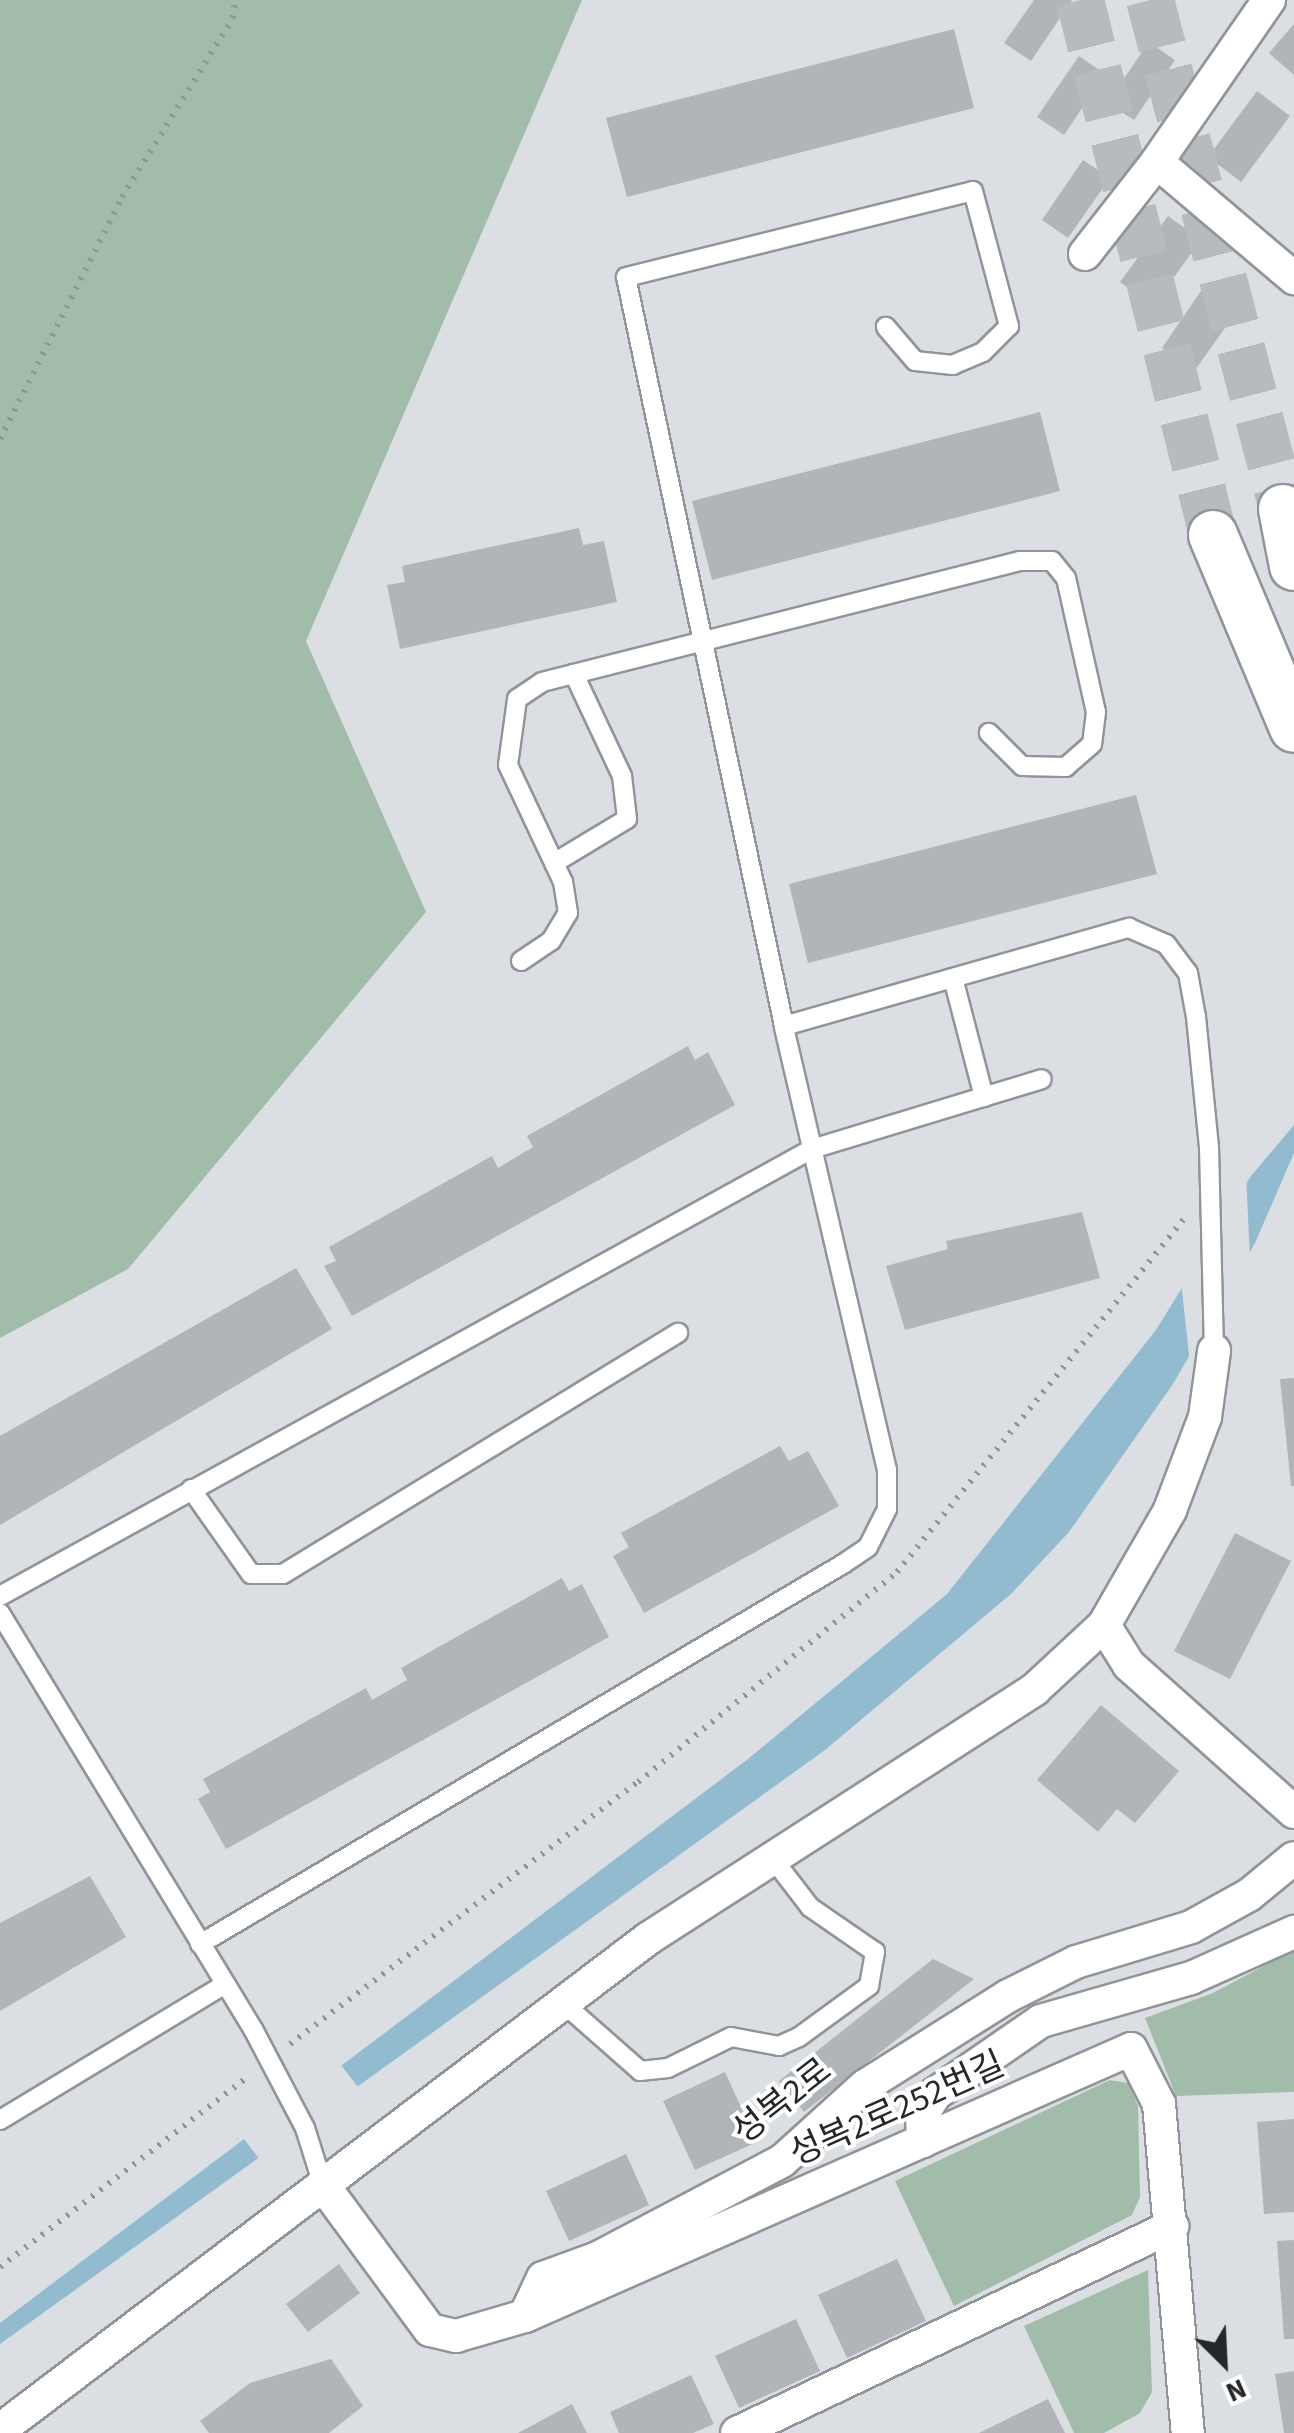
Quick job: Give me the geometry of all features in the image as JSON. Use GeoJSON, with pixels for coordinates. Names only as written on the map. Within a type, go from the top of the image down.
{"type":"FeatureCollection","features":[{"type":"Feature","properties":{"kind":"main road"},"geometry":{"type":"LineString","coordinates":[[1283,508],[1294,566]]}},
{"type":"Feature","properties":{"kind":"main road"},"geometry":{"type":"LineString","coordinates":[[1214,534],[1294,728]]}},
{"type":"Feature","properties":{"kind":"street"},"geometry":{"type":"LineString","coordinates":[[1085,254],[1157,162],[1269,0]]}},
{"type":"Feature","properties":{"kind":"street"},"geometry":{"type":"LineString","coordinates":[[1157,162],[1294,278]]}},
{"type":"Feature","properties":{"kind":"street"},"geometry":{"type":"LineString","coordinates":[[0,2430],[563,2003],[770,1855],[1035,1689],[1104,1625],[1170,1510],[1205,1417],[1214,1352]]}},
{"type":"Feature","properties":{"kind":"street"},"geometry":{"type":"LineString","coordinates":[[1104,1625],[1128,1664],[1294,1812]]}},
{"type":"Feature","properties":{"kind":"street","name":"성복2로"},"geometry":{"type":"LineString","coordinates":[[524,2316],[543,2278],[598,2258],[782,2161],[865,2086],[1008,1996],[1076,1962],[1191,1927],[1249,1895],[1294,1858]]}},
{"type":"Feature","properties":{"kind":"street"},"geometry":{"type":"LineString","coordinates":[[922,2141],[922,2116],[934,2094],[1040,2021],[1190,1978],[1294,1932]]}},
{"type":"Feature","properties":{"kind":"street"},"geometry":{"type":"LineString","coordinates":[[1104,2002],[1159,2104],[1172,2226],[1185,2431]]}},
{"type":"Feature","properties":{"kind":"street","name":"성복2로252번길"},"geometry":{"type":"LineString","coordinates":[[524,2316],[1131,2049]]}},
{"type":"Feature","properties":{"kind":"street"},"geometry":{"type":"LineString","coordinates":[[323,2186],[430,2330],[456,2336],[524,2316]]}},
{"type":"Feature","properties":{"kind":"street"},"geometry":{"type":"LineString","coordinates":[[737,2433],[1172,2226]]}},
{"type":"Feature","properties":{"kind":"lane"},"geometry":{"type":"LineString","coordinates":[[200,1944],[868,1547],[887,1509],[887,1470],[784,1026],[626,277],[974,190],[1009,326],[983,352],[953,365],[916,361],[886,327]]}},
{"type":"Feature","properties":{"kind":"lane"},"geometry":{"type":"LineString","coordinates":[[521,961],[551,941],[568,913],[554,863],[508,765],[508,726],[517,699],[542,682],[1019,561],[1052,561],[1066,578],[1096,712],[1092,744],[1066,767],[1022,766],[990,733]]}},
{"type":"Feature","properties":{"kind":"lane"},"geometry":{"type":"LineString","coordinates":[[554,863],[627,818],[622,776],[574,674]]}},
{"type":"Feature","properties":{"kind":"lane"},"geometry":{"type":"LineString","coordinates":[[784,1026],[1129,928],[1166,944],[1188,973],[1209,1147],[1214,1352]]}},
{"type":"Feature","properties":{"kind":"lane"},"geometry":{"type":"LineString","coordinates":[[953,978],[984,1097]]}},
{"type":"Feature","properties":{"kind":"lane"},"geometry":{"type":"LineString","coordinates":[[0,1596],[812,1149],[1042,1079]]}},
{"type":"Feature","properties":{"kind":"lane"},"geometry":{"type":"LineString","coordinates":[[191,1489],[251,1574],[284,1574],[678,1333]]}},
{"type":"Feature","properties":{"kind":"lane"},"geometry":{"type":"LineString","coordinates":[[0,1613],[252,2029],[305,2128],[323,2186]]}},
{"type":"Feature","properties":{"kind":"lane"},"geometry":{"type":"LineString","coordinates":[[563,2003],[640,2071],[668,2068],[731,2037],[780,2046],[799,2037],[869,1986],[875,1952],[810,1907],[770,1855]]}},
{"type":"Feature","properties":{"kind":"lane"},"geometry":{"type":"LineString","coordinates":[[0,2120],[224,1985]]}},
{"type":"Feature","properties":{"kind":"path"},"geometry":{"type":"LineString","coordinates":[[0,439],[122,197],[232,18],[236,0]]}},
{"type":"Feature","properties":{"kind":"path"},"geometry":{"type":"LineString","coordinates":[[0,2267],[623,1794],[897,1572],[1210,1184]]}},
{"type":"Feature","properties":{"kind":"green space"},"geometry":{"type":"Polygon","coordinates":[[[0,0],[582,0],[306,641],[426,912],[128,1269],[0,1338],[0,0]]]}},
{"type":"Feature","properties":{"kind":"green space"},"geometry":{"type":"Polygon","coordinates":[[[1294,1950],[1294,2092],[1176,2096],[1145,2018],[1213,1993],[1294,1950]]]}},
{"type":"Feature","properties":{"kind":"green space"},"geometry":{"type":"Polygon","coordinates":[[[1110,2080],[1128,2083],[1138,2106],[1140,2197],[1132,2215],[954,2306],[895,2181],[1110,2080]]]}},
{"type":"Feature","properties":{"kind":"green space"},"geometry":{"type":"Polygon","coordinates":[[[1148,2270],[1152,2392],[1140,2413],[1104,2433],[1074,2433],[1024,2326],[1148,2270]]]}},
{"type":"Feature","properties":{"kind":"water"},"geometry":{"type":"Polygon","coordinates":[[[1294,1125],[1294,1153],[1255,1243],[1173,1384],[1069,1532],[1011,1594],[825,1750],[0,2344],[0,2323],[748,1759],[947,1594],[1156,1330],[1251,1176],[1294,1125]]]}},
{"type":"Feature","properties":{"kind":"pier"},"geometry":{"type":"Polygon","coordinates":[[[1246,1174],[1250,1261],[1190,1364],[1181,1281],[1246,1174]]]}},
{"type":"Feature","properties":{"kind":"pier"},"geometry":{"type":"Polygon","coordinates":[[[340,2064],[359,2088],[260,2160],[241,2135],[340,2064]]]}},
{"type":"Feature","properties":{"kind":"building"},"geometry":{"type":"Polygon","coordinates":[[[1034,0],[1072,0],[1031,61],[1004,43],[1034,0]]]}},
{"type":"Feature","properties":{"kind":"building"},"geometry":{"type":"Polygon","coordinates":[[[1294,24],[1294,75],[1269,53],[1294,24]]]}},
{"type":"Feature","properties":{"kind":"building"},"geometry":{"type":"Polygon","coordinates":[[[954,29],[974,108],[627,197],[606,118],[954,29]]]}},
{"type":"Feature","properties":{"kind":"building"},"geometry":{"type":"Polygon","coordinates":[[[1149,42],[1175,60],[1134,120],[1107,103],[1149,42]]]}},
{"type":"Feature","properties":{"kind":"building"},"geometry":{"type":"Polygon","coordinates":[[[1079,56],[1105,74],[1064,135],[1037,117],[1079,56]]]}},
{"type":"Feature","properties":{"kind":"building"},"geometry":{"type":"Polygon","coordinates":[[[1257,91],[1290,116],[1241,182],[1208,157],[1257,91]]]}},
{"type":"Feature","properties":{"kind":"building"},"geometry":{"type":"Polygon","coordinates":[[[1083,160],[1110,178],[1068,238],[1042,220],[1083,160]]]}},
{"type":"Feature","properties":{"kind":"building"},"geometry":{"type":"Polygon","coordinates":[[[1168,216],[1201,240],[1153,306],[1120,282],[1168,216]]]}},
{"type":"Feature","properties":{"kind":"building"},"geometry":{"type":"Polygon","coordinates":[[[1201,291],[1235,314],[1195,370],[1162,348],[1201,291]]]}},
{"type":"Feature","properties":{"kind":"building"},"geometry":{"type":"Polygon","coordinates":[[[1040,412],[1060,491],[712,580],[692,501],[1040,412]]]}},
{"type":"Feature","properties":{"kind":"building"},"geometry":{"type":"Polygon","coordinates":[[[579,528],[583,545],[604,541],[617,602],[400,649],[387,585],[405,582],[402,566],[579,528]]]}},
{"type":"Feature","properties":{"kind":"building"},"geometry":{"type":"Polygon","coordinates":[[[1136,795],[1157,874],[808,963],[789,884],[1136,795]]]}},
{"type":"Feature","properties":{"kind":"building"},"geometry":{"type":"Polygon","coordinates":[[[688,1046],[695,1060],[708,1052],[735,1105],[352,1316],[324,1266],[336,1261],[329,1247],[492,1156],[498,1168],[533,1147],[527,1136],[688,1046]]]}},
{"type":"Feature","properties":{"kind":"building"},"geometry":{"type":"Polygon","coordinates":[[[1082,1212],[1100,1278],[905,1330],[886,1266],[948,1249],[946,1241],[1082,1212]]]}},
{"type":"Feature","properties":{"kind":"building"},"geometry":{"type":"Polygon","coordinates":[[[296,1268],[332,1329],[0,1525],[0,1436],[296,1268]]]}},
{"type":"Feature","properties":{"kind":"building"},"geometry":{"type":"Polygon","coordinates":[[[1294,1378],[1294,1486],[1291,1486],[1280,1379],[1294,1378]]]}},
{"type":"Feature","properties":{"kind":"building"},"geometry":{"type":"Polygon","coordinates":[[[780,1446],[789,1461],[808,1451],[839,1506],[644,1613],[613,1556],[629,1547],[621,1533],[780,1446]]]}},
{"type":"Feature","properties":{"kind":"building"},"geometry":{"type":"Polygon","coordinates":[[[1235,1533],[1291,1561],[1230,1679],[1174,1651],[1235,1533]]]}},
{"type":"Feature","properties":{"kind":"building"},"geometry":{"type":"Polygon","coordinates":[[[562,1578],[569,1591],[582,1584],[609,1637],[226,1849],[198,1799],[210,1792],[203,1779],[366,1688],[372,1700],[407,1680],[401,1668],[562,1578]]]}},
{"type":"Feature","properties":{"kind":"building"},"geometry":{"type":"Polygon","coordinates":[[[1101,1705],[1179,1771],[1135,1823],[1117,1809],[1098,1832],[1037,1780],[1101,1705]]]}},
{"type":"Feature","properties":{"kind":"building"},"geometry":{"type":"Polygon","coordinates":[[[90,1876],[126,1937],[0,2011],[0,1923],[90,1876]]]}},
{"type":"Feature","properties":{"kind":"building"},"geometry":{"type":"Polygon","coordinates":[[[933,1959],[974,1979],[804,2112],[779,2081],[933,1959]]]}},
{"type":"Feature","properties":{"kind":"building"},"geometry":{"type":"Polygon","coordinates":[[[725,2072],[757,2142],[695,2170],[663,2101],[725,2072]]]}},
{"type":"Feature","properties":{"kind":"building"},"geometry":{"type":"Polygon","coordinates":[[[1294,2119],[1294,2212],[1264,2214],[1257,2122],[1294,2119]]]}},
{"type":"Feature","properties":{"kind":"building"},"geometry":{"type":"Polygon","coordinates":[[[626,2154],[649,2205],[569,2241],[546,2191],[626,2154]]]}},
{"type":"Feature","properties":{"kind":"building"},"geometry":{"type":"Polygon","coordinates":[[[1294,2240],[1294,2339],[1284,2339],[1277,2241],[1294,2240]]]}},
{"type":"Feature","properties":{"kind":"building"},"geometry":{"type":"Polygon","coordinates":[[[897,2259],[926,2321],[847,2358],[818,2295],[897,2259]]]}},
{"type":"Feature","properties":{"kind":"building"},"geometry":{"type":"Polygon","coordinates":[[[339,2264],[360,2293],[308,2332],[286,2304],[339,2264]]]}},
{"type":"Feature","properties":{"kind":"building"},"geometry":{"type":"Polygon","coordinates":[[[796,2319],[820,2371],[739,2408],[715,2356],[796,2319]]]}},
{"type":"Feature","properties":{"kind":"building"},"geometry":{"type":"Polygon","coordinates":[[[331,2359],[363,2406],[329,2433],[209,2433],[200,2421],[250,2383],[331,2359]]]}},
{"type":"Feature","properties":{"kind":"building"},"geometry":{"type":"Polygon","coordinates":[[[1294,2371],[1294,2433],[1284,2433],[1275,2374],[1294,2371]]]}},
{"type":"Feature","properties":{"kind":"building"},"geometry":{"type":"Polygon","coordinates":[[[691,2375],[714,2424],[693,2433],[619,2433],[610,2412],[691,2375]]]}},
{"type":"Feature","properties":{"kind":"building"},"geometry":{"type":"Polygon","coordinates":[[[1048,2399],[1065,2433],[979,2433],[1048,2399]]]}},
{"type":"Feature","properties":{"kind":"building"},"geometry":{"type":"Polygon","coordinates":[[[572,2404],[587,2433],[518,2433],[572,2404]]]}},
{"type":"Feature","properties":{"kind":"tunnel"},"geometry":{"type":"LineString","coordinates":[[1080,0],[1213,535]]}},
{"type":"Feature","properties":{"kind":"tunnel"},"geometry":{"type":"LineString","coordinates":[[1150,0],[1283,509]]}}]}
